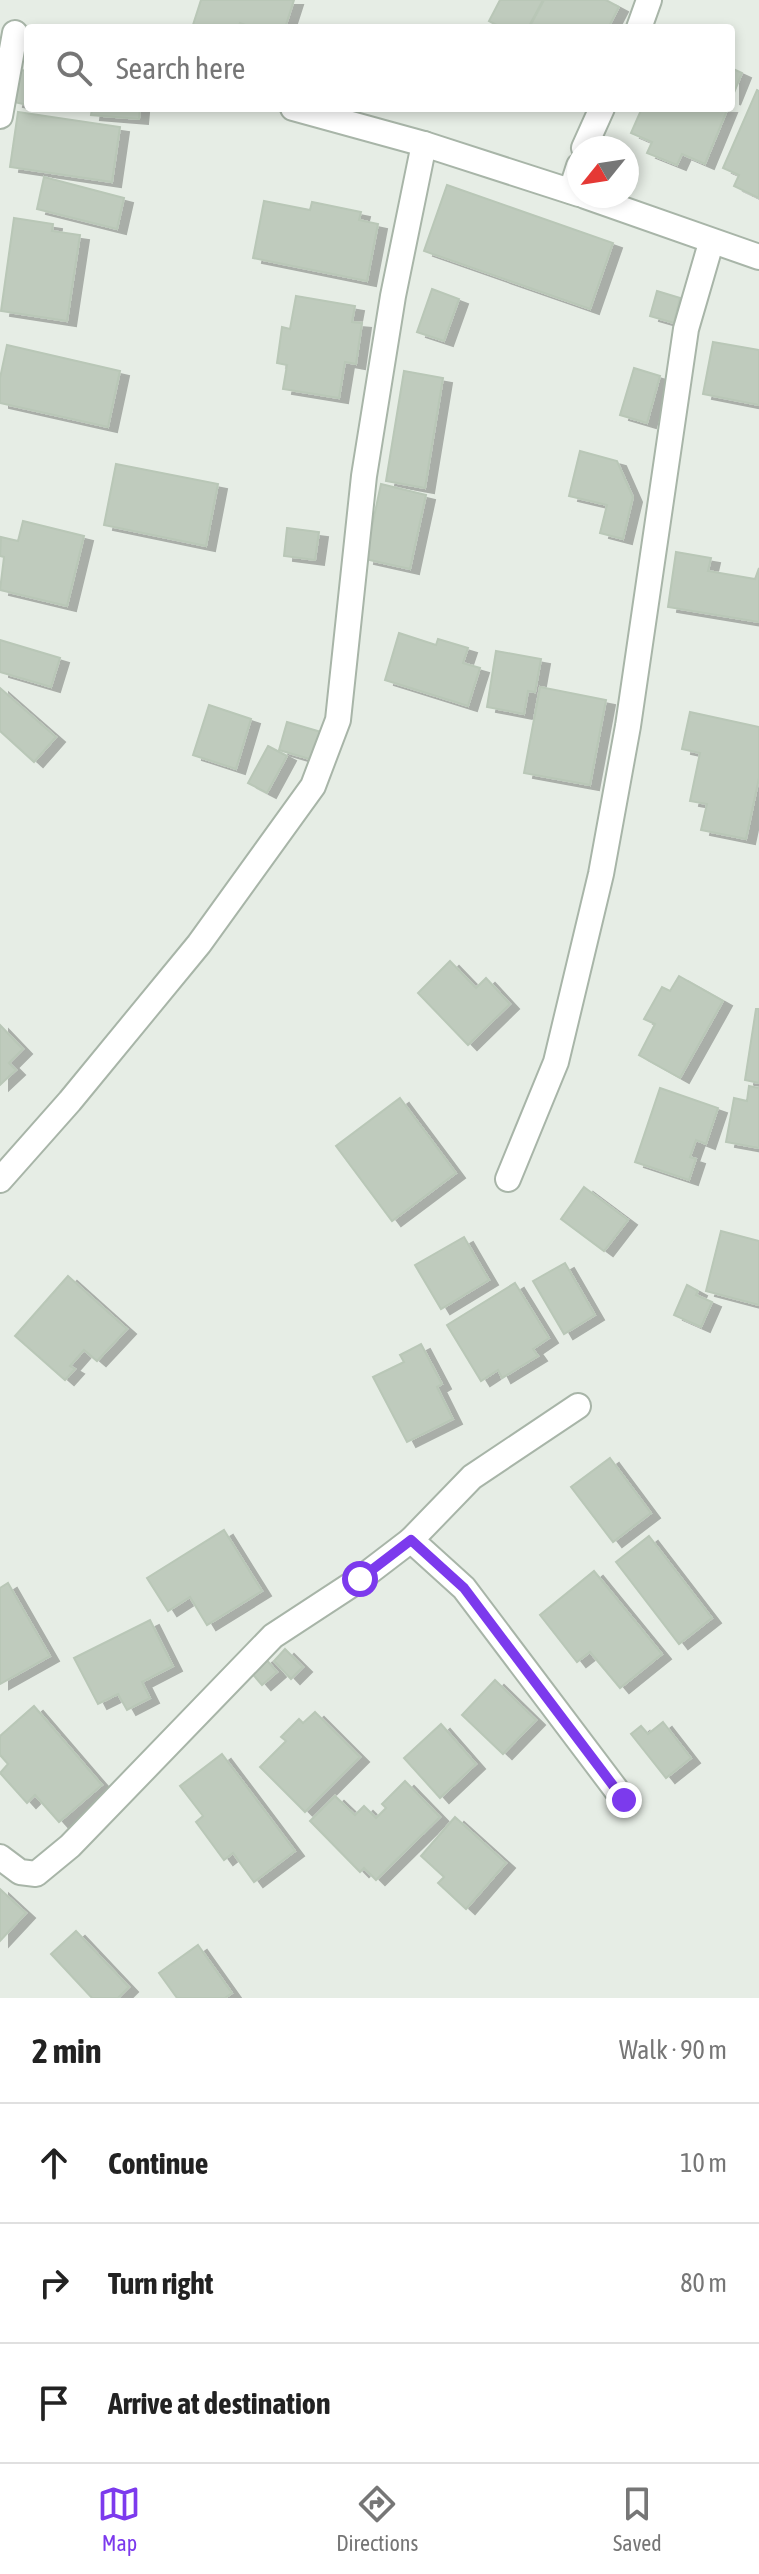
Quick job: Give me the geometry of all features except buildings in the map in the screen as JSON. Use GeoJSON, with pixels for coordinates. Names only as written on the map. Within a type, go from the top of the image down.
{"type":"FeatureCollection","features":[{"type":"Feature","properties":{"kind":"street"},"geometry":{"type":"LineString","coordinates":[[640,24],[649,0]]}},
{"type":"Feature","properties":{"kind":"street"},"geometry":{"type":"LineString","coordinates":[[0,116],[14,32]]}},
{"type":"Feature","properties":{"kind":"street"},"geometry":{"type":"LineString","coordinates":[[308,112],[424,144],[567,190]]}},
{"type":"Feature","properties":{"kind":"street"},"geometry":{"type":"LineString","coordinates":[[589,136],[600,112]]}},
{"type":"Feature","properties":{"kind":"street"},"geometry":{"type":"LineString","coordinates":[[0,1180],[70,1101],[199,944],[313,786],[338,720],[370,437],[393,296],[424,144]]}},
{"type":"Feature","properties":{"kind":"street"},"geometry":{"type":"LineString","coordinates":[[616,208],[759,257]]}},
{"type":"Feature","properties":{"kind":"street"},"geometry":{"type":"LineString","coordinates":[[508,1179],[556,1062],[601,874],[628,726],[686,329],[711,243]]}},
{"type":"Feature","properties":{"kind":"street"},"geometry":{"type":"LineString","coordinates":[[0,1857],[20,1872],[36,1874],[70,1846],[273,1636],[360,1579],[411,1540],[472,1477],[578,1406]]}},
{"type":"Feature","properties":{"kind":"street"},"geometry":{"type":"LineString","coordinates":[[411,1540],[464,1588],[624,1800]]}},
{"type":"Feature","properties":{"kind":"route"},"geometry":{"type":"LineString","coordinates":[[360,1579],[411,1540],[464,1588],[624,1800]]}}]}
